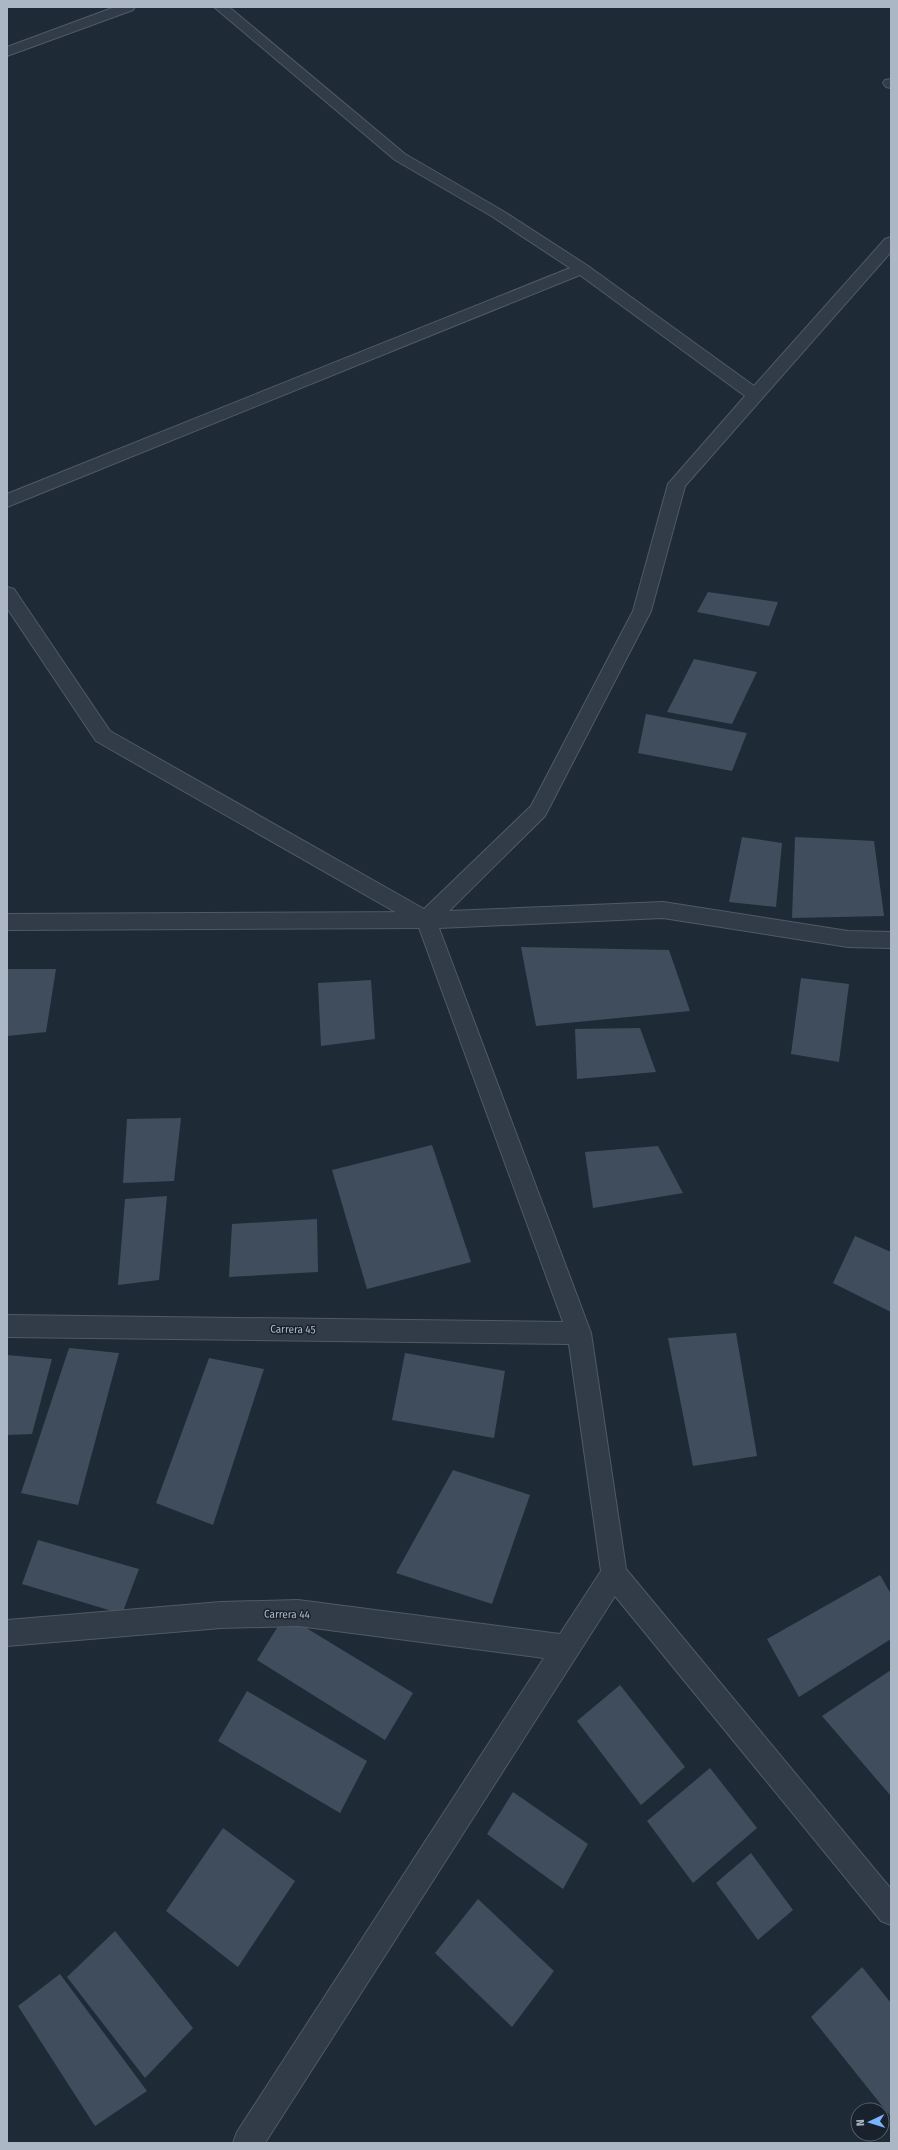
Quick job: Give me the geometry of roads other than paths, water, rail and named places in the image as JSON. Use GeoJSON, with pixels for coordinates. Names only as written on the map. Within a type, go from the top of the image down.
{"type":"FeatureCollection","features":[{"type":"Feature","properties":{"kind":"street"},"geometry":{"type":"LineString","coordinates":[[7,52],[128,7]]}},
{"type":"Feature","properties":{"kind":"street"},"geometry":{"type":"LineString","coordinates":[[221,7],[400,157],[498,214],[582,269],[756,396]]}},
{"type":"Feature","properties":{"kind":"street"},"geometry":{"type":"LineString","coordinates":[[426,920],[538,811],[642,611],[677,484],[891,242]]}},
{"type":"Feature","properties":{"kind":"street"},"geometry":{"type":"LineString","coordinates":[[7,501],[582,269]]}},
{"type":"Feature","properties":{"kind":"street"},"geometry":{"type":"LineString","coordinates":[[7,594],[103,736],[426,920],[579,1333],[614,1574],[891,1911]]}},
{"type":"Feature","properties":{"kind":"street"},"geometry":{"type":"LineString","coordinates":[[7,922],[426,920],[663,910],[848,939],[891,940]]}},
{"type":"Feature","properties":{"kind":"street","name":"Carrera 45"},"geometry":{"type":"LineString","coordinates":[[7,1326],[579,1333]]}},
{"type":"Feature","properties":{"kind":"street"},"geometry":{"type":"LineString","coordinates":[[248,2143],[614,1574]]}},
{"type":"Feature","properties":{"kind":"street","name":"Carrera 44"},"geometry":{"type":"LineString","coordinates":[[7,1634],[221,1615],[298,1613],[565,1648]]}}]}
